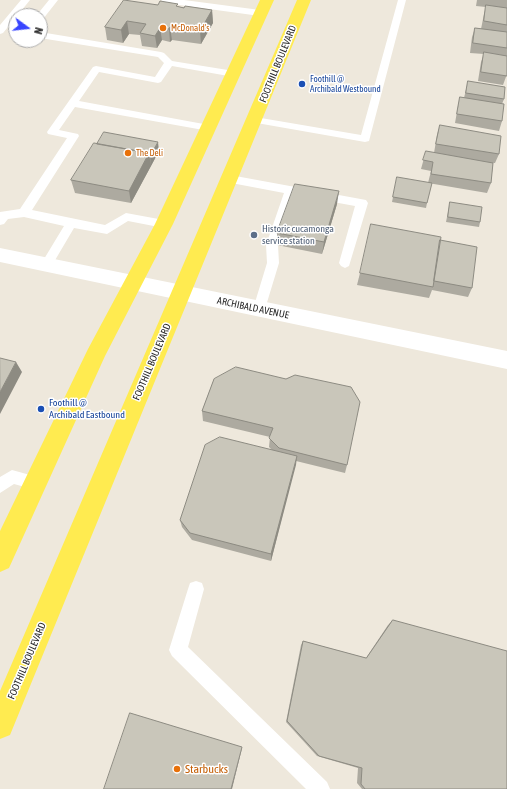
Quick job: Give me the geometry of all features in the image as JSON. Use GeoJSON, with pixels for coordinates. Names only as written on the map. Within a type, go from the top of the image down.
{"type":"FeatureCollection","features":[{"type":"Feature","properties":{"kind":"main road"},"geometry":{"type":"LineString","coordinates":[[0,559],[95,355],[132,282],[164,224],[267,0]]}},
{"type":"Feature","properties":{"kind":"main road","name":"FOOTHILL BOULEVARD"},"geometry":{"type":"LineString","coordinates":[[0,725],[181,292],[255,120],[304,0]]}},
{"type":"Feature","properties":{"kind":"main road","name":"ARCHIBALD AVENUE"},"geometry":{"type":"LineString","coordinates":[[0,255],[507,360]]}},
{"type":"Feature","properties":{"kind":"lane"},"geometry":{"type":"LineString","coordinates":[[3,28],[26,0]]}},
{"type":"Feature","properties":{"kind":"lane"},"geometry":{"type":"LineString","coordinates":[[47,8],[54,0]]}},
{"type":"Feature","properties":{"kind":"lane"},"geometry":{"type":"LineString","coordinates":[[165,0],[260,13]]}},
{"type":"Feature","properties":{"kind":"lane"},"geometry":{"type":"LineString","coordinates":[[255,120],[365,138],[402,0]]}},
{"type":"Feature","properties":{"kind":"lane"},"geometry":{"type":"LineString","coordinates":[[48,36],[160,55],[169,63],[234,74]]}},
{"type":"Feature","properties":{"kind":"lane"},"geometry":{"type":"LineString","coordinates":[[24,213],[74,136],[52,132],[96,69],[158,80],[169,63]]}},
{"type":"Feature","properties":{"kind":"lane"},"geometry":{"type":"LineString","coordinates":[[71,103],[209,128]]}},
{"type":"Feature","properties":{"kind":"lane"},"geometry":{"type":"LineString","coordinates":[[230,179],[362,203],[345,263]]}},
{"type":"Feature","properties":{"kind":"lane"},"geometry":{"type":"LineString","coordinates":[[259,309],[273,263],[272,245],[291,190]]}},
{"type":"Feature","properties":{"kind":"lane"},"geometry":{"type":"LineString","coordinates":[[0,221],[4,215],[24,213],[107,230],[126,217],[164,224]]}},
{"type":"Feature","properties":{"kind":"lane"},"geometry":{"type":"LineString","coordinates":[[47,264],[71,223]]}},
{"type":"Feature","properties":{"kind":"lane"},"geometry":{"type":"LineString","coordinates":[[0,486],[12,477],[36,483]]}},
{"type":"Feature","properties":{"kind":"lane"},"geometry":{"type":"LineString","coordinates":[[196,588],[178,650],[320,789]]}},
{"type":"Feature","properties":{"kind":"building"},"geometry":{"type":"Polygon","coordinates":[[[124,0],[158,5],[160,1],[178,4],[176,6],[184,8],[185,6],[212,10],[200,31],[170,27],[169,29],[160,28],[155,36],[140,33],[146,24],[127,21],[121,30],[105,27],[124,0]]]}},
{"type":"Feature","properties":{"kind":"building"},"geometry":{"type":"Polygon","coordinates":[[[486,5],[507,8],[507,25],[484,21],[486,5]]]}},
{"type":"Feature","properties":{"kind":"building"},"geometry":{"type":"Polygon","coordinates":[[[475,28],[507,32],[507,48],[473,43],[475,28]]]}},
{"type":"Feature","properties":{"kind":"building"},"geometry":{"type":"Polygon","coordinates":[[[484,52],[507,56],[507,76],[481,72],[484,52]]]}},
{"type":"Feature","properties":{"kind":"building"},"geometry":{"type":"Polygon","coordinates":[[[468,81],[505,87],[504,99],[466,93],[468,81]]]}},
{"type":"Feature","properties":{"kind":"building"},"geometry":{"type":"Polygon","coordinates":[[[460,97],[504,104],[502,121],[457,114],[460,97]]]}},
{"type":"Feature","properties":{"kind":"building"},"geometry":{"type":"Polygon","coordinates":[[[440,125],[501,136],[499,154],[436,144],[440,125]]]}},
{"type":"Feature","properties":{"kind":"building"},"geometry":{"type":"Polygon","coordinates":[[[104,132],[158,142],[150,156],[149,153],[97,144],[104,132]]]}},
{"type":"Feature","properties":{"kind":"building"},"geometry":{"type":"Polygon","coordinates":[[[94,143],[149,153],[129,191],[71,180],[94,143]]]}},
{"type":"Feature","properties":{"kind":"building"},"geometry":{"type":"Polygon","coordinates":[[[426,151],[493,163],[491,183],[431,174],[433,162],[423,160],[426,151]]]}},
{"type":"Feature","properties":{"kind":"building"},"geometry":{"type":"Polygon","coordinates":[[[397,177],[432,183],[427,203],[393,197],[397,177]]]}},
{"type":"Feature","properties":{"kind":"building"},"geometry":{"type":"Polygon","coordinates":[[[295,184],[339,191],[324,242],[277,233],[295,184]]]}},
{"type":"Feature","properties":{"kind":"building"},"geometry":{"type":"Polygon","coordinates":[[[450,202],[482,207],[480,222],[448,217],[450,202]]]}},
{"type":"Feature","properties":{"kind":"building"},"geometry":{"type":"Polygon","coordinates":[[[371,224],[441,237],[433,287],[360,273],[371,224]]]}},
{"type":"Feature","properties":{"kind":"building"},"geometry":{"type":"Polygon","coordinates":[[[440,240],[477,247],[472,288],[434,281],[440,240]]]}},
{"type":"Feature","properties":{"kind":"building"},"geometry":{"type":"Polygon","coordinates":[[[0,358],[16,362],[0,392],[0,358]]]}},
{"type":"Feature","properties":{"kind":"building"},"geometry":{"type":"Polygon","coordinates":[[[236,367],[286,379],[295,375],[351,387],[360,402],[347,465],[279,448],[269,438],[273,428],[202,411],[214,379],[236,367]]]}},
{"type":"Feature","properties":{"kind":"building"},"geometry":{"type":"Polygon","coordinates":[[[220,437],[297,456],[271,554],[190,533],[180,520],[205,445],[220,437]]]}},
{"type":"Feature","properties":{"kind":"building"},"geometry":{"type":"Polygon","coordinates":[[[393,620],[507,651],[507,789],[365,789],[361,784],[362,768],[319,756],[287,721],[303,641],[366,658],[393,620]]]}},
{"type":"Feature","properties":{"kind":"building","name":"Starbucks"},"geometry":{"type":"Polygon","coordinates":[[[130,713],[242,747],[231,789],[104,789],[130,713]]]}},
{"type":"Feature","properties":{"kind":"place","name":"McDonald's"},"geometry":{"type":"Point","coordinates":[163,28]}},
{"type":"Feature","properties":{"kind":"place","name":"Foothill @ Archibald Westbound"},"geometry":{"type":"Point","coordinates":[302,84]}},
{"type":"Feature","properties":{"kind":"place","name":"The Deli"},"geometry":{"type":"Point","coordinates":[128,153]}},
{"type":"Feature","properties":{"kind":"place","name":"Historic cucamonga service station"},"geometry":{"type":"Point","coordinates":[254,235]}},
{"type":"Feature","properties":{"kind":"place","name":"Foothill @ Archibald Eastbound"},"geometry":{"type":"Point","coordinates":[41,409]}},
{"type":"Feature","properties":{"kind":"place","name":"Starbucks"},"geometry":{"type":"Point","coordinates":[177,769]}}]}
